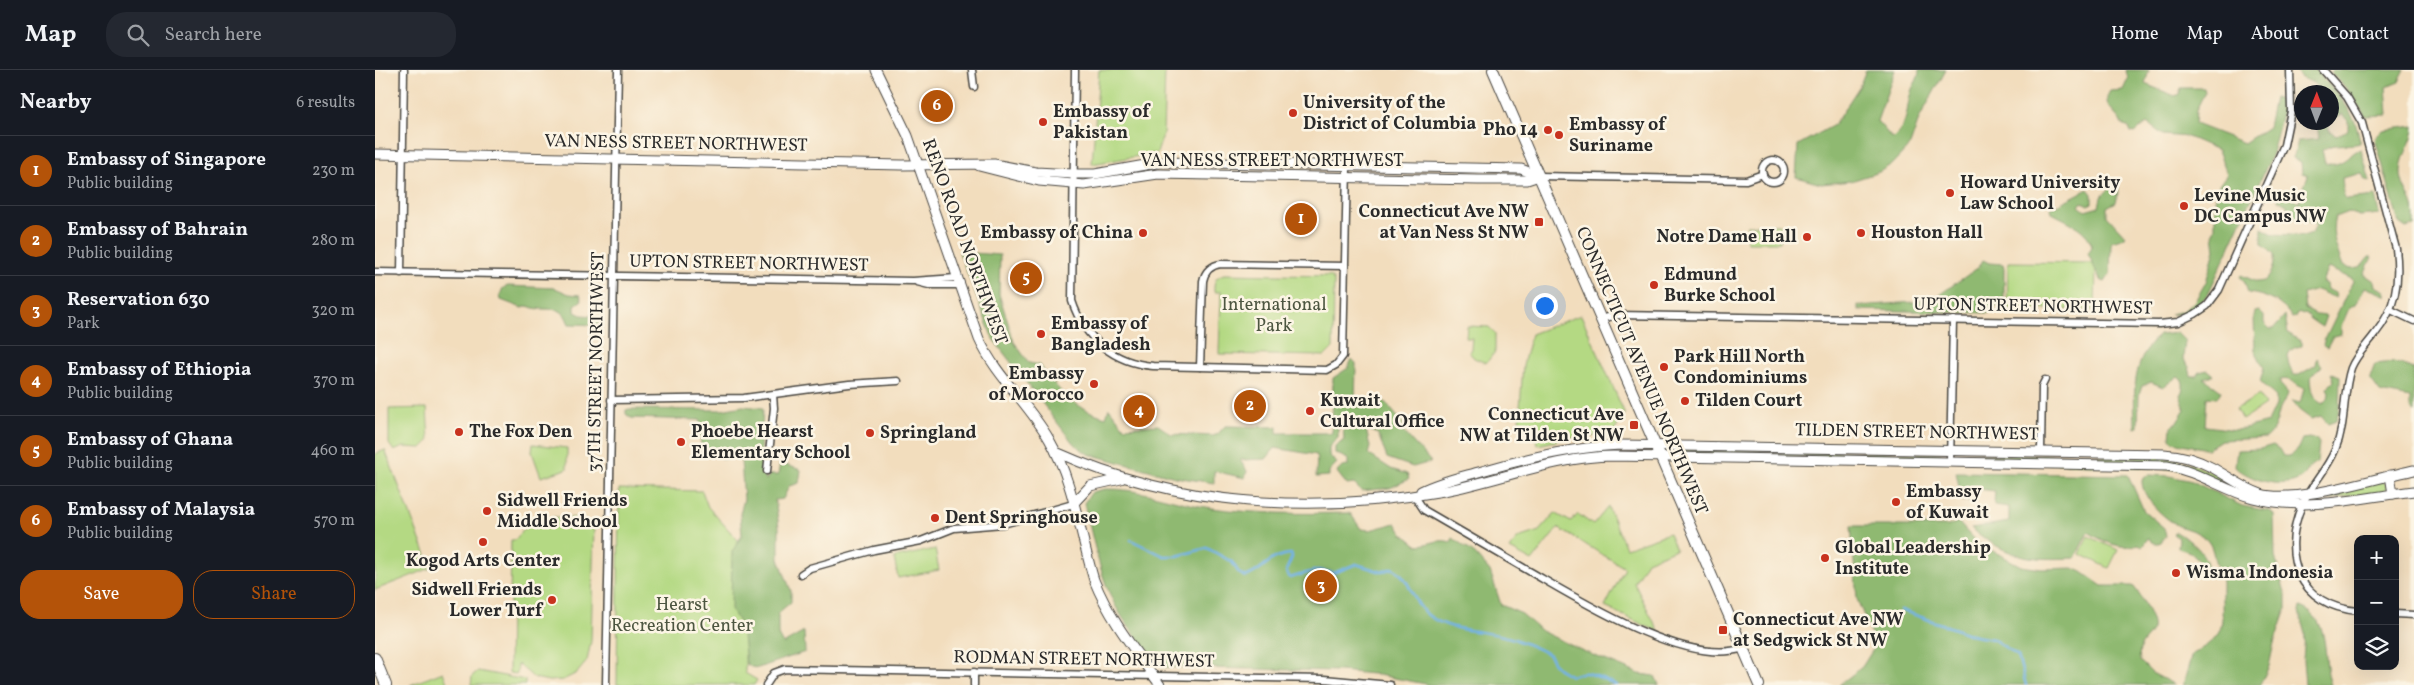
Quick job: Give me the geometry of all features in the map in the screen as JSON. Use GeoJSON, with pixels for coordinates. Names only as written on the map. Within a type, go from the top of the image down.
{"type":"FeatureCollection","features":[{"type":"Feature","properties":{"kind":"main road","name":"RENO ROAD NORTHWEST"},"geometry":{"type":"LineString","coordinates":[[876,70],[902,122],[957,282],[982,347],[1036,419],[1055,452],[1073,504],[1094,580],[1101,597],[1121,633],[1160,685]]}},
{"type":"Feature","properties":{"kind":"main road","name":"CONNECTICUT AVENUE NORTHWEST"},"geometry":{"type":"LineString","coordinates":[[1493,70],[1759,685]]}},
{"type":"Feature","properties":{"kind":"main road","name":"VAN NESS STREET NORTHWEST"},"geometry":{"type":"LineString","coordinates":[[375,154],[977,166],[1005,164],[1036,172],[1073,174],[1095,174],[1160,162],[1521,169],[1539,176]]}},
{"type":"Feature","properties":{"kind":"main road","name":"VAN NESS STREET NORTHWEST"},"geometry":{"type":"LineString","coordinates":[[977,166],[1039,181],[1073,185],[1091,184],[1151,174],[1527,180],[1539,176]]}},
{"type":"Feature","properties":{"kind":"main road","name":"TILDEN STREET NORTHWEST"},"geometry":{"type":"LineString","coordinates":[[1414,495],[1441,481],[1544,453],[1601,446],[1655,444],[2041,451],[2181,456],[2210,466],[2256,492],[2270,496],[2291,497],[2414,470]]}},
{"type":"Feature","properties":{"kind":"main road","name":"TILDEN STREET NORTHWEST"},"geometry":{"type":"LineString","coordinates":[[1055,452],[1095,469],[1124,478],[1193,494],[1268,503],[1351,503],[1414,495],[1461,487],[1547,464],[1603,456],[2167,466],[2193,472],[2229,489],[2265,501],[2302,504],[2414,491]]}},
{"type":"Feature","properties":{"kind":"main road"},"geometry":{"type":"LineString","coordinates":[[1544,453],[1547,464]]}},
{"type":"Feature","properties":{"kind":"main road"},"geometry":{"type":"LineString","coordinates":[[2389,475],[2393,494]]}},
{"type":"Feature","properties":{"kind":"main road"},"geometry":{"type":"LineString","coordinates":[[1073,504],[1090,486],[1124,478]]}},
{"type":"Feature","properties":{"kind":"main road"},"geometry":{"type":"LineString","coordinates":[[2229,489],[2234,481]]}},
{"type":"Feature","properties":{"kind":"main road"},"geometry":{"type":"LineString","coordinates":[[375,658],[386,685]]}},
{"type":"Feature","properties":{"kind":"street"},"geometry":{"type":"LineString","coordinates":[[401,273],[404,70]]}},
{"type":"Feature","properties":{"kind":"street","name":"37TH STREET NORTHWEST"},"geometry":{"type":"LineString","coordinates":[[606,685],[618,70]]}},
{"type":"Feature","properties":{"kind":"street"},"geometry":{"type":"LineString","coordinates":[[972,70],[974,87]]}},
{"type":"Feature","properties":{"kind":"street"},"geometry":{"type":"LineString","coordinates":[[1075,70],[1071,296],[1075,312],[1083,327],[1105,349],[1131,362],[1153,366],[1327,370],[1333,367],[1343,356],[1347,166]]}},
{"type":"Feature","properties":{"kind":"street","name":"UPTON STREET NORTHWEST"},"geometry":{"type":"LineString","coordinates":[[1600,319],[1620,315],[2164,324],[2181,321],[2202,310],[2219,290],[2284,145],[2291,111],[2290,70]]}},
{"type":"Feature","properties":{"kind":"street"},"geometry":{"type":"LineString","coordinates":[[2323,70],[2347,97],[2364,129],[2396,248],[2398,280],[2391,310],[2353,364],[2349,376],[2345,415],[2339,441],[2327,467],[2302,504],[2293,535],[2293,553],[2300,576],[2315,596],[2335,607],[2354,610]]}},
{"type":"Feature","properties":{"kind":"street","name":"VAN NESS STREET NORTHWEST"},"geometry":{"type":"LineString","coordinates":[[1539,176],[1746,180],[1763,174]]}},
{"type":"Feature","properties":{"kind":"street"},"geometry":{"type":"LineString","coordinates":[[1200,367],[1203,281],[1204,275],[1212,267],[1221,264],[1345,266]]}},
{"type":"Feature","properties":{"kind":"street","name":"UPTON STREET NORTHWEST"},"geometry":{"type":"LineString","coordinates":[[375,272],[913,281],[929,285],[957,282]]}},
{"type":"Feature","properties":{"kind":"street"},"geometry":{"type":"LineString","coordinates":[[2391,310],[2414,320]]}},
{"type":"Feature","properties":{"kind":"street"},"geometry":{"type":"LineString","coordinates":[[1950,462],[1953,320]]}},
{"type":"Feature","properties":{"kind":"street"},"geometry":{"type":"LineString","coordinates":[[2041,451],[2042,386],[2045,380]]}},
{"type":"Feature","properties":{"kind":"street"},"geometry":{"type":"LineString","coordinates":[[611,400],[689,400],[773,395],[849,384],[898,381]]}},
{"type":"Feature","properties":{"kind":"street"},"geometry":{"type":"LineString","coordinates":[[767,471],[774,408],[773,395]]}},
{"type":"Feature","properties":{"kind":"street"},"geometry":{"type":"LineString","coordinates":[[1414,495],[1424,510],[1618,621],[1658,638],[1707,650],[1730,652],[1743,648]]}},
{"type":"Feature","properties":{"kind":"street"},"geometry":{"type":"LineString","coordinates":[[801,574],[810,568],[874,550],[921,541],[954,528],[1003,524],[1073,504]]}},
{"type":"Feature","properties":{"kind":"street"},"geometry":{"type":"LineString","coordinates":[[2399,614],[2414,615]]}},
{"type":"Feature","properties":{"kind":"street","name":"RODMAN STREET NORTHWEST"},"geometry":{"type":"LineString","coordinates":[[766,685],[778,670],[1324,679],[1390,685]]}},
{"type":"Feature","properties":{"kind":"street"},"geometry":{"type":"LineString","coordinates":[[974,685],[975,672]]}},
{"type":"Feature","properties":{"kind":"green space"},"geometry":{"type":"Polygon","coordinates":[[[1099,70],[1165,70],[1163,135],[1157,153],[1092,164],[1099,70]]]}},
{"type":"Feature","properties":{"kind":"green space"},"geometry":{"type":"Polygon","coordinates":[[[1866,70],[1895,70],[1877,121],[1894,138],[1905,121],[1911,92],[1919,70],[1946,70],[1919,119],[1910,145],[1892,164],[1879,172],[1851,181],[1821,184],[1796,177],[1798,145],[1834,125],[1859,87],[1866,70]]]}},
{"type":"Feature","properties":{"kind":"green space"},"geometry":{"type":"Polygon","coordinates":[[[2126,70],[2149,70],[2145,84],[2175,96],[2179,94],[2181,88],[2204,88],[2205,92],[2196,110],[2195,124],[2244,143],[2268,127],[2274,98],[2285,102],[2271,157],[2209,292],[2192,309],[2181,314],[2170,314],[2183,311],[2195,301],[2206,282],[2215,250],[2213,233],[2215,228],[2215,200],[2219,185],[2227,174],[2218,150],[2188,137],[2163,135],[2147,123],[2135,133],[2131,132],[2129,127],[2121,123],[2108,105],[2107,96],[2110,91],[2123,90],[2128,79],[2126,70]]]}},
{"type":"Feature","properties":{"kind":"green space"},"geometry":{"type":"Polygon","coordinates":[[[2296,70],[2315,70],[2329,85],[2315,85],[2301,78],[2296,70]]]}},
{"type":"Feature","properties":{"kind":"green space"},"geometry":{"type":"Polygon","coordinates":[[[2331,70],[2405,70],[2399,82],[2386,87],[2388,115],[2365,116],[2346,88],[2331,73],[2331,70]]]}},
{"type":"Feature","properties":{"kind":"green space"},"geometry":{"type":"Polygon","coordinates":[[[2339,96],[2355,122],[2360,143],[2327,147],[2322,150],[2325,163],[2336,164],[2361,149],[2370,181],[2365,180],[2362,173],[2342,178],[2344,196],[2347,199],[2375,196],[2379,214],[2360,216],[2348,212],[2335,217],[2334,236],[2343,266],[2351,269],[2360,268],[2369,257],[2372,257],[2364,274],[2374,281],[2375,286],[2385,291],[2387,296],[2365,287],[2355,305],[2349,308],[2341,327],[2341,334],[2333,336],[2327,347],[2323,345],[2324,341],[2353,281],[2352,279],[2328,268],[2322,282],[2326,284],[2327,289],[2335,293],[2336,298],[2317,290],[2303,294],[2305,309],[2316,315],[2326,316],[2322,327],[2307,315],[2299,312],[2296,317],[2292,318],[2284,308],[2273,300],[2248,293],[2245,282],[2240,277],[2241,275],[2257,282],[2264,281],[2272,270],[2274,255],[2262,243],[2262,228],[2273,234],[2306,236],[2312,234],[2316,225],[2299,218],[2289,217],[2287,205],[2278,200],[2279,193],[2299,202],[2308,175],[2302,173],[2301,162],[2293,158],[2298,141],[2319,139],[2318,130],[2329,130],[2336,136],[2348,130],[2348,121],[2342,114],[2339,116],[2339,96]]]}},
{"type":"Feature","properties":{"kind":"green space"},"geometry":{"type":"Polygon","coordinates":[[[2414,126],[2401,170],[2402,180],[2414,211],[2414,226],[2406,228],[2399,223],[2375,138],[2383,130],[2414,126]]]}},
{"type":"Feature","properties":{"kind":"green space"},"geometry":{"type":"Polygon","coordinates":[[[2112,186],[2119,188],[2116,202],[2107,207],[2107,216],[2125,236],[2122,239],[2111,242],[2110,274],[2105,282],[2100,280],[2088,253],[2092,247],[2087,236],[2070,222],[2052,213],[2051,208],[2088,189],[2092,194],[2092,203],[2088,205],[2082,202],[2079,206],[2085,211],[2099,207],[2101,197],[2112,186]]]}},
{"type":"Feature","properties":{"kind":"green space"},"geometry":{"type":"Polygon","coordinates":[[[1747,225],[1781,225],[1780,242],[1747,242],[1747,225]]]}},
{"type":"Feature","properties":{"kind":"green space"},"geometry":{"type":"Polygon","coordinates":[[[959,252],[1000,255],[999,294],[1014,342],[1029,363],[1040,365],[1053,383],[1076,404],[1106,417],[1109,408],[1124,427],[1158,425],[1171,434],[1213,436],[1218,434],[1225,426],[1277,427],[1277,433],[1332,433],[1333,378],[1348,368],[1352,359],[1356,363],[1355,407],[1362,407],[1366,403],[1384,401],[1402,422],[1402,430],[1431,462],[1413,467],[1387,458],[1378,434],[1366,429],[1370,447],[1368,454],[1391,469],[1407,474],[1409,479],[1390,488],[1361,491],[1354,484],[1347,485],[1337,472],[1342,467],[1348,466],[1348,459],[1335,453],[1335,447],[1344,440],[1343,424],[1338,428],[1338,437],[1329,447],[1329,455],[1337,463],[1329,471],[1329,476],[1316,477],[1317,455],[1275,448],[1266,459],[1240,460],[1247,471],[1245,478],[1214,471],[1214,483],[1175,477],[1088,454],[1073,443],[993,339],[959,252]]]}},
{"type":"Feature","properties":{"kind":"green space"},"geometry":{"type":"Polygon","coordinates":[[[1983,260],[1989,263],[2003,264],[2004,268],[2004,299],[1989,313],[1858,310],[1858,306],[1915,302],[1939,295],[1979,267],[1983,260]]]}},
{"type":"Feature","properties":{"kind":"green space"},"geometry":{"type":"Polygon","coordinates":[[[2008,262],[2096,263],[2095,310],[2007,308],[2008,262]]]}},
{"type":"Feature","properties":{"kind":"green space","name":"International Park"},"geometry":{"type":"Polygon","coordinates":[[[1224,274],[1331,276],[1334,281],[1333,348],[1325,356],[1219,354],[1221,292],[1214,292],[1214,286],[1216,279],[1224,274]]]}},
{"type":"Feature","properties":{"kind":"green space"},"geometry":{"type":"Polygon","coordinates":[[[508,286],[555,288],[569,294],[580,295],[582,300],[575,305],[575,312],[581,315],[595,316],[599,322],[598,325],[569,324],[565,315],[560,311],[537,309],[528,306],[522,308],[501,300],[500,295],[503,288],[508,286]]]}},
{"type":"Feature","properties":{"kind":"green space"},"geometry":{"type":"Polygon","coordinates":[[[2259,311],[2264,316],[2264,323],[2270,329],[2274,329],[2285,316],[2288,333],[2302,342],[2302,346],[2292,350],[2288,357],[2289,366],[2294,375],[2299,375],[2316,365],[2317,358],[2322,366],[2310,378],[2312,393],[2319,402],[2323,404],[2328,399],[2329,392],[2327,388],[2334,381],[2331,373],[2340,376],[2339,410],[2336,421],[2328,424],[2321,416],[2311,419],[2299,410],[2292,401],[2300,403],[2304,389],[2290,380],[2284,379],[2280,380],[2280,384],[2288,393],[2280,408],[2274,428],[2266,438],[2221,440],[2207,449],[2173,442],[2170,438],[2171,427],[2185,409],[2180,395],[2183,382],[2178,376],[2163,387],[2151,382],[2142,386],[2139,395],[2138,427],[2135,428],[2134,402],[2136,378],[2143,356],[2159,335],[2177,333],[2185,341],[2183,358],[2189,367],[2191,376],[2196,376],[2199,372],[2208,370],[2214,375],[2204,378],[2221,391],[2217,398],[2207,397],[2205,426],[2237,430],[2268,422],[2276,405],[2276,397],[2260,382],[2264,368],[2255,350],[2254,316],[2255,312],[2259,311]]]}},
{"type":"Feature","properties":{"kind":"green space"},"geometry":{"type":"Polygon","coordinates":[[[1581,315],[1625,414],[1612,435],[1574,437],[1538,445],[1532,431],[1519,423],[1523,365],[1531,334],[1581,315]]]}},
{"type":"Feature","properties":{"kind":"green space"},"geometry":{"type":"Polygon","coordinates":[[[1467,326],[1489,327],[1495,333],[1495,352],[1486,363],[1474,358],[1469,352],[1472,338],[1466,338],[1467,326]]]}},
{"type":"Feature","properties":{"kind":"green space"},"geometry":{"type":"Polygon","coordinates":[[[2394,362],[2414,369],[2414,413],[2410,408],[2410,398],[2380,392],[2370,378],[2375,364],[2394,362]]]}},
{"type":"Feature","properties":{"kind":"green space"},"geometry":{"type":"Polygon","coordinates":[[[2259,395],[2265,405],[2242,420],[2236,409],[2259,395]]]}},
{"type":"Feature","properties":{"kind":"green space"},"geometry":{"type":"Polygon","coordinates":[[[743,406],[763,408],[760,456],[766,480],[769,475],[778,475],[780,463],[801,470],[799,483],[789,486],[783,499],[775,500],[779,527],[779,559],[791,591],[791,602],[778,613],[778,635],[783,644],[804,632],[805,652],[758,668],[751,667],[746,663],[742,627],[731,609],[732,552],[742,535],[740,514],[744,499],[741,461],[737,458],[723,459],[719,456],[701,455],[700,420],[631,418],[626,414],[626,410],[629,409],[721,410],[743,406]]]}},
{"type":"Feature","properties":{"kind":"green space"},"geometry":{"type":"Polygon","coordinates":[[[427,408],[429,441],[422,448],[403,447],[394,451],[389,444],[389,409],[427,408]]]}},
{"type":"Feature","properties":{"kind":"green space"},"geometry":{"type":"Polygon","coordinates":[[[2302,439],[2316,439],[2319,443],[2317,463],[2294,482],[2267,482],[2248,475],[2235,466],[2237,450],[2260,449],[2273,445],[2279,449],[2283,456],[2287,456],[2295,452],[2302,439]]]}},
{"type":"Feature","properties":{"kind":"green space"},"geometry":{"type":"Polygon","coordinates":[[[533,444],[567,448],[567,469],[541,477],[532,452],[533,444]]]}},
{"type":"Feature","properties":{"kind":"green space"},"geometry":{"type":"Polygon","coordinates":[[[1677,449],[1941,454],[1941,457],[1940,459],[1677,455],[1677,449]]]}},
{"type":"Feature","properties":{"kind":"green space"},"geometry":{"type":"Polygon","coordinates":[[[385,450],[431,568],[375,590],[375,454],[385,450]]]}},
{"type":"Feature","properties":{"kind":"green space"},"geometry":{"type":"Polygon","coordinates":[[[1962,454],[2161,457],[2197,466],[2230,482],[2227,486],[2192,470],[1962,459],[1962,454]]]}},
{"type":"Feature","properties":{"kind":"green space"},"geometry":{"type":"Polygon","coordinates":[[[1956,472],[2128,475],[2144,511],[2164,528],[2166,536],[2160,543],[2154,543],[2148,538],[2142,547],[2138,544],[2118,546],[2088,532],[2075,558],[2044,558],[2019,555],[1996,546],[1971,528],[2009,522],[2009,507],[1994,505],[1995,491],[1978,489],[1975,492],[1975,502],[1962,501],[1956,472]]]}},
{"type":"Feature","properties":{"kind":"green space"},"geometry":{"type":"Polygon","coordinates":[[[2148,475],[2170,476],[2192,481],[2242,506],[2269,511],[2274,515],[2275,557],[2286,596],[2286,609],[2274,643],[2269,666],[2260,685],[2183,685],[2192,654],[2217,636],[2220,629],[2222,622],[2222,580],[2209,542],[2197,532],[2173,523],[2160,513],[2149,500],[2142,480],[2148,475]]]}},
{"type":"Feature","properties":{"kind":"green space"},"geometry":{"type":"Polygon","coordinates":[[[2383,481],[2387,486],[2384,492],[2325,499],[2325,494],[2383,481]]]}},
{"type":"Feature","properties":{"kind":"green space","name":"Hearst Recreation Center"},"geometry":{"type":"Polygon","coordinates":[[[619,489],[702,491],[708,507],[746,549],[745,673],[757,680],[754,685],[617,685],[619,489]]]}},
{"type":"Feature","properties":{"kind":"green space"},"geometry":{"type":"Polygon","coordinates":[[[1105,489],[1145,493],[1198,506],[1228,510],[1280,513],[1350,513],[1361,529],[1370,530],[1396,523],[1402,533],[1417,545],[1442,541],[1451,542],[1453,538],[1475,554],[1490,571],[1501,605],[1522,614],[1541,631],[1583,651],[1639,674],[1655,676],[1659,685],[1431,685],[1373,674],[1340,671],[1161,667],[1121,616],[1102,574],[1084,503],[1092,492],[1105,489]]]}},
{"type":"Feature","properties":{"kind":"green space"},"geometry":{"type":"Polygon","coordinates":[[[1608,507],[1626,548],[1669,533],[1676,549],[1647,561],[1634,583],[1659,632],[1605,607],[1625,568],[1558,528],[1532,561],[1510,549],[1518,538],[1539,531],[1555,513],[1571,522],[1578,514],[1593,525],[1608,507]]]}},
{"type":"Feature","properties":{"kind":"green space"},"geometry":{"type":"Polygon","coordinates":[[[553,517],[584,518],[584,525],[594,526],[591,641],[587,661],[577,673],[563,680],[549,681],[534,678],[518,664],[517,674],[509,673],[511,540],[515,540],[531,524],[553,517]]]}},
{"type":"Feature","properties":{"kind":"green space"},"geometry":{"type":"Polygon","coordinates":[[[1958,522],[1976,542],[2021,566],[2042,569],[2073,568],[2102,586],[2133,586],[2146,606],[2153,625],[2151,633],[2141,646],[2140,661],[2152,673],[2175,685],[1839,685],[1862,667],[1874,648],[1873,638],[1857,599],[1851,526],[1948,526],[1958,522]]]}},
{"type":"Feature","properties":{"kind":"green space"},"geometry":{"type":"Polygon","coordinates":[[[2176,532],[2197,547],[2207,563],[2208,570],[2190,552],[2178,548],[2179,538],[2173,534],[2176,532]]]}},
{"type":"Feature","properties":{"kind":"green space"},"geometry":{"type":"Polygon","coordinates":[[[2088,536],[2118,550],[2109,568],[2080,554],[2088,536]]]}},
{"type":"Feature","properties":{"kind":"green space"},"geometry":{"type":"Polygon","coordinates":[[[935,549],[939,570],[898,578],[894,558],[935,549]]]}},
{"type":"Feature","properties":{"kind":"green space"},"geometry":{"type":"Polygon","coordinates":[[[2300,607],[2317,620],[2322,630],[2331,685],[2305,685],[2303,660],[2305,634],[2299,612],[2300,607]]]}},
{"type":"Feature","properties":{"kind":"green space"},"geometry":{"type":"Polygon","coordinates":[[[478,671],[525,680],[525,685],[471,685],[472,676],[478,671]]]}},
{"type":"Feature","properties":{"kind":"green space"},"geometry":{"type":"Polygon","coordinates":[[[443,672],[448,685],[410,685],[443,672]]]}},
{"type":"Feature","properties":{"kind":"waterway"},"geometry":{"type":"LineString","coordinates":[[1131,540],[1164,556],[1177,556],[1207,548],[1232,562],[1239,573],[1245,577],[1251,575],[1271,560],[1291,554],[1292,557],[1286,571],[1290,578],[1317,570],[1334,573],[1356,564],[1382,572],[1392,568],[1404,577],[1423,611],[1439,622],[1460,629],[1495,634],[1517,640],[1546,653],[1558,668],[1571,676],[1589,673],[1616,685]]}},
{"type":"Feature","properties":{"kind":"waterway"},"geometry":{"type":"LineString","coordinates":[[1901,610],[1975,636],[1993,639],[2018,656],[2026,685]]}},
{"type":"Feature","properties":{"kind":"place","name":"Embassy of Malaysia"},"geometry":{"type":"Point","coordinates":[937,106]}},
{"type":"Feature","properties":{"kind":"place","name":"University of the District of Columbia"},"geometry":{"type":"Point","coordinates":[1293,113]}},
{"type":"Feature","properties":{"kind":"place","name":"Embassy of Pakistan"},"geometry":{"type":"Point","coordinates":[1043,122]}},
{"type":"Feature","properties":{"kind":"place","name":"Pho 14"},"geometry":{"type":"Point","coordinates":[1548,130]}},
{"type":"Feature","properties":{"kind":"place","name":"Embassy of Suriname"},"geometry":{"type":"Point","coordinates":[1559,135]}},
{"type":"Feature","properties":{"kind":"place","name":"Howard University Law School"},"geometry":{"type":"Point","coordinates":[1950,193]}},
{"type":"Feature","properties":{"kind":"place","name":"Levine Music DC Campus NW"},"geometry":{"type":"Point","coordinates":[2184,206]}},
{"type":"Feature","properties":{"kind":"place","name":"Embassy of Singapore"},"geometry":{"type":"Point","coordinates":[1301,219]}},
{"type":"Feature","properties":{"kind":"place","name":"Connecticut Ave NW at Van Ness St NW"},"geometry":{"type":"Point","coordinates":[1539,222]}},
{"type":"Feature","properties":{"kind":"place","name":"Embassy of China"},"geometry":{"type":"Point","coordinates":[1143,233]}},
{"type":"Feature","properties":{"kind":"place","name":"Houston Hall"},"geometry":{"type":"Point","coordinates":[1861,233]}},
{"type":"Feature","properties":{"kind":"place","name":"Notre Dame Hall"},"geometry":{"type":"Point","coordinates":[1807,237]}},
{"type":"Feature","properties":{"kind":"place","name":"Embassy of Ghana"},"geometry":{"type":"Point","coordinates":[1026,278]}},
{"type":"Feature","properties":{"kind":"place","name":"Edmund Burke School"},"geometry":{"type":"Point","coordinates":[1654,285]}},
{"type":"Feature","properties":{"kind":"place","name":"Embassy of Bangladesh"},"geometry":{"type":"Point","coordinates":[1041,334]}},
{"type":"Feature","properties":{"kind":"place","name":"Park Hill North Condominiums"},"geometry":{"type":"Point","coordinates":[1664,367]}},
{"type":"Feature","properties":{"kind":"place","name":"Embassy of Morocco"},"geometry":{"type":"Point","coordinates":[1094,384]}},
{"type":"Feature","properties":{"kind":"place","name":"Tilden Court"},"geometry":{"type":"Point","coordinates":[1685,401]}},
{"type":"Feature","properties":{"kind":"place","name":"Embassy of Bahrain"},"geometry":{"type":"Point","coordinates":[1250,406]}},
{"type":"Feature","properties":{"kind":"place","name":"Embassy of Ethiopia"},"geometry":{"type":"Point","coordinates":[1139,411]}},
{"type":"Feature","properties":{"kind":"place","name":"Kuwait Cultural Office"},"geometry":{"type":"Point","coordinates":[1310,411]}},
{"type":"Feature","properties":{"kind":"place","name":"Connecticut Ave NW at Tilden St NW"},"geometry":{"type":"Point","coordinates":[1634,425]}},
{"type":"Feature","properties":{"kind":"place","name":"The Fox Den"},"geometry":{"type":"Point","coordinates":[459,432]}},
{"type":"Feature","properties":{"kind":"place","name":"Springland"},"geometry":{"type":"Point","coordinates":[870,433]}},
{"type":"Feature","properties":{"kind":"place","name":"Phoebe Hearst Elementary School"},"geometry":{"type":"Point","coordinates":[681,442]}},
{"type":"Feature","properties":{"kind":"place","name":"Embassy of Kuwait"},"geometry":{"type":"Point","coordinates":[1896,502]}},
{"type":"Feature","properties":{"kind":"place","name":"Sidwell Friends Middle School"},"geometry":{"type":"Point","coordinates":[487,511]}},
{"type":"Feature","properties":{"kind":"place","name":"Dent Springhouse"},"geometry":{"type":"Point","coordinates":[935,518]}},
{"type":"Feature","properties":{"kind":"place","name":"Kogod Arts Center"},"geometry":{"type":"Point","coordinates":[483,542]}},
{"type":"Feature","properties":{"kind":"place","name":"Global Leadership Institute"},"geometry":{"type":"Point","coordinates":[1825,558]}},
{"type":"Feature","properties":{"kind":"place","name":"Wisma Indonesia"},"geometry":{"type":"Point","coordinates":[2176,573]}},
{"type":"Feature","properties":{"kind":"place","name":"Reservation 630"},"geometry":{"type":"Point","coordinates":[1321,586]}},
{"type":"Feature","properties":{"kind":"place","name":"Sidwell Friends Lower Turf"},"geometry":{"type":"Point","coordinates":[552,600]}},
{"type":"Feature","properties":{"kind":"place","name":"Connecticut Ave NW at Sedgwick St NW"},"geometry":{"type":"Point","coordinates":[1723,630]}}]}
